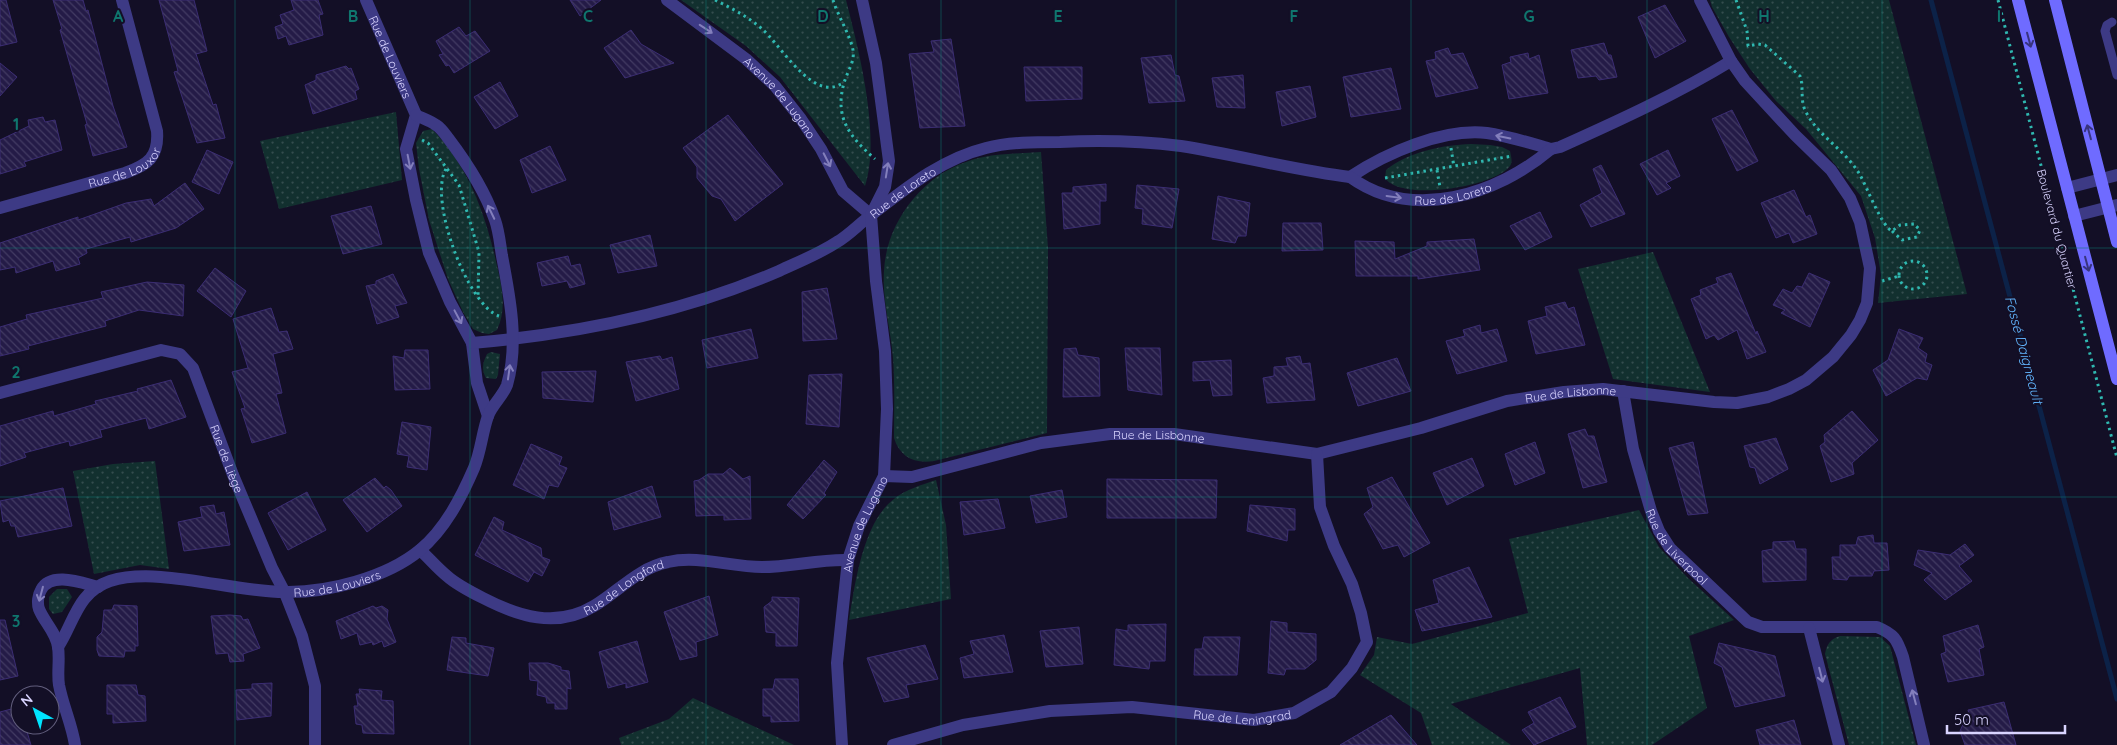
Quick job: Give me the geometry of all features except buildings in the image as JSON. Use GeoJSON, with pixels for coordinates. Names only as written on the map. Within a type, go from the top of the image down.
{"type":"FeatureCollection","features":[{"type":"Feature","properties":{"kind":"main road","name":"Boulevard du Quartier"},"geometry":{"type":"LineString","coordinates":[[2018,0],[2117,379]]}},
{"type":"Feature","properties":{"kind":"main road"},"geometry":{"type":"LineString","coordinates":[[2055,0],[2101,179],[2113,206],[2117,242]]}},
{"type":"Feature","properties":{"kind":"street","name":"Rue de Louxor"},"geometry":{"type":"LineString","coordinates":[[0,208],[138,169],[152,158],[158,142],[157,131],[122,0]]}},
{"type":"Feature","properties":{"kind":"street","name":"Rue de Louviers"},"geometry":{"type":"LineString","coordinates":[[366,0],[416,115],[406,149],[416,200],[430,253],[450,302],[472,343],[478,383],[488,416]]}},
{"type":"Feature","properties":{"kind":"street","name":"Avenue de Lugano"},"geometry":{"type":"LineString","coordinates":[[667,0],[746,59],[776,86],[821,149],[843,191],[871,215]]}},
{"type":"Feature","properties":{"kind":"street","name":"Avenue de Lugano"},"geometry":{"type":"LineString","coordinates":[[842,745],[837,664],[848,560],[859,526],[884,476],[886,367],[876,281],[871,215],[884,187],[888,161],[876,63],[862,0]]}},
{"type":"Feature","properties":{"kind":"street","name":"Rue de Lisbonne"},"geometry":{"type":"LineString","coordinates":[[884,476],[912,477],[1041,443],[1110,434],[1174,434],[1317,454],[1421,428],[1507,401],[1580,390],[1623,391],[1737,403],[1753,401],[1782,392],[1806,380],[1833,358],[1860,320],[1867,303],[1870,268],[1868,251],[1860,222],[1850,198],[1831,170],[1759,97],[1731,61],[1700,0]]}},
{"type":"Feature","properties":{"kind":"street","name":"Rue de Loreto"},"geometry":{"type":"LineString","coordinates":[[472,343],[513,339],[642,316],[719,294],[811,256],[838,242],[927,173],[956,158],[986,148],[1035,142],[1101,142],[1179,146],[1350,177],[1365,188],[1382,195],[1417,200],[1454,198],[1486,188],[1538,160],[1551,149],[1560,147],[1628,116],[1703,78],[1731,61]]}},
{"type":"Feature","properties":{"kind":"street","name":"Rue de Louviers"},"geometry":{"type":"LineString","coordinates":[[58,646],[66,636],[76,610],[98,587],[121,579],[143,577],[169,578],[285,592],[317,590],[352,582],[401,562],[420,550],[440,528],[460,498],[476,461],[488,416],[507,386],[513,339],[512,320],[506,275],[495,221],[468,163],[438,125],[416,115]]}},
{"type":"Feature","properties":{"kind":"street"},"geometry":{"type":"LineString","coordinates":[[1350,177],[1373,162],[1417,145],[1449,136],[1473,133],[1488,134],[1551,149]]}},
{"type":"Feature","properties":{"kind":"street"},"geometry":{"type":"LineString","coordinates":[[2067,188],[2117,175]]}},
{"type":"Feature","properties":{"kind":"street"},"geometry":{"type":"LineString","coordinates":[[2074,216],[2113,206]]}},
{"type":"Feature","properties":{"kind":"street","name":"Rue de Liège"},"geometry":{"type":"LineString","coordinates":[[0,393],[150,352],[170,350],[180,354],[194,368],[230,468],[272,568],[285,592],[307,649],[315,686],[315,745]]}},
{"type":"Feature","properties":{"kind":"street","name":"Rue de Liverpool"},"geometry":{"type":"LineString","coordinates":[[1623,391],[1633,449],[1651,511],[1659,531],[1670,548],[1748,622],[1762,627],[1877,627],[1891,634],[1903,656],[1924,745]]}},
{"type":"Feature","properties":{"kind":"street","name":"Rue de Leningrad"},"geometry":{"type":"LineString","coordinates":[[893,745],[966,725],[1050,711],[1132,707],[1254,720],[1294,713],[1331,692],[1352,668],[1367,642],[1362,613],[1352,584],[1334,546],[1320,507],[1317,454]]}},
{"type":"Feature","properties":{"kind":"street","name":"Rue de Longford"},"geometry":{"type":"LineString","coordinates":[[420,550],[447,576],[473,593],[509,611],[523,616],[540,618],[558,618],[587,610],[640,572],[667,562],[686,559],[743,567],[764,567],[829,559],[848,560]]}},
{"type":"Feature","properties":{"kind":"street"},"geometry":{"type":"LineString","coordinates":[[75,745],[58,682],[58,646],[51,628],[38,608],[39,594],[44,585],[53,580],[66,580],[98,587]]}},
{"type":"Feature","properties":{"kind":"street"},"geometry":{"type":"LineString","coordinates":[[1809,628],[1839,745]]}},
{"type":"Feature","properties":{"kind":"lane"},"geometry":{"type":"LineString","coordinates":[[2112,22],[2107,25],[2105,31],[2117,75]]}},
{"type":"Feature","properties":{"kind":"path"},"geometry":{"type":"LineString","coordinates":[[715,0],[756,24],[771,37],[793,64],[816,84],[834,87],[844,82]]}},
{"type":"Feature","properties":{"kind":"path"},"geometry":{"type":"LineString","coordinates":[[833,0],[853,51],[850,68],[844,82],[841,113],[846,127],[878,161]]}},
{"type":"Feature","properties":{"kind":"path"},"geometry":{"type":"LineString","coordinates":[[1736,0],[1746,31],[1748,46]]}},
{"type":"Feature","properties":{"kind":"path","name":"Boulevard du Quartier"},"geometry":{"type":"LineString","coordinates":[[1998,0],[2117,458]]}},
{"type":"Feature","properties":{"kind":"path"},"geometry":{"type":"LineString","coordinates":[[1743,50],[1748,46],[1765,45],[1795,69],[1800,76],[1805,111],[1816,127],[1856,168],[1884,224],[1902,240],[1917,237],[1920,230],[1914,222],[1900,225],[1892,231]]}},
{"type":"Feature","properties":{"kind":"path"},"geometry":{"type":"LineString","coordinates":[[416,115],[422,140],[428,144],[459,185],[479,252],[478,298]]}},
{"type":"Feature","properties":{"kind":"path"},"geometry":{"type":"LineString","coordinates":[[1450,145],[1454,168]]}},
{"type":"Feature","properties":{"kind":"path"},"geometry":{"type":"LineString","coordinates":[[1385,178],[1454,168],[1512,156]]}},
{"type":"Feature","properties":{"kind":"path"},"geometry":{"type":"LineString","coordinates":[[446,169],[443,174],[442,202],[447,226],[461,268],[478,298],[494,314],[512,320]]}},
{"type":"Feature","properties":{"kind":"path"},"geometry":{"type":"LineString","coordinates":[[1437,170],[1440,190]]}},
{"type":"Feature","properties":{"kind":"path"},"geometry":{"type":"LineString","coordinates":[[1913,260],[1926,267],[1928,276],[1924,285],[1911,289],[1906,287],[1900,280],[1899,271],[1904,263],[1913,260]]}},
{"type":"Feature","properties":{"kind":"green space"},"geometry":{"type":"Polygon","coordinates":[[[681,0],[846,0],[862,68],[869,119],[871,143],[865,186],[780,77],[746,46],[681,0]]]}},
{"type":"Feature","properties":{"kind":"green space"},"geometry":{"type":"Polygon","coordinates":[[[1710,0],[1889,0],[1967,294],[1878,303],[1881,275],[1875,238],[1861,196],[1806,129],[1776,101],[1750,69],[1729,37],[1710,0]]]}},
{"type":"Feature","properties":{"kind":"green space"},"geometry":{"type":"Polygon","coordinates":[[[396,112],[402,180],[279,209],[260,141],[396,112]]]}},
{"type":"Feature","properties":{"kind":"green space"},"geometry":{"type":"Polygon","coordinates":[[[432,129],[456,159],[466,176],[481,210],[493,247],[502,290],[503,306],[497,330],[489,334],[473,329],[463,312],[448,279],[429,220],[416,143],[423,131],[432,129]]]}},
{"type":"Feature","properties":{"kind":"green space"},"geometry":{"type":"Polygon","coordinates":[[[1471,144],[1502,147],[1510,151],[1512,161],[1510,166],[1501,174],[1486,180],[1448,189],[1409,189],[1394,185],[1385,178],[1386,170],[1404,158],[1437,148],[1471,144]]]}},
{"type":"Feature","properties":{"kind":"green space"},"geometry":{"type":"Polygon","coordinates":[[[1041,152],[1048,248],[1047,433],[934,461],[927,462],[909,458],[900,450],[894,438],[893,358],[885,304],[884,282],[886,253],[891,236],[909,204],[934,179],[950,169],[984,157],[1041,152]]]}},
{"type":"Feature","properties":{"kind":"green space"},"geometry":{"type":"Polygon","coordinates":[[[1653,252],[1710,392],[1613,379],[1578,269],[1653,252]]]}},
{"type":"Feature","properties":{"kind":"green space"},"geometry":{"type":"Polygon","coordinates":[[[491,352],[500,354],[496,379],[486,378],[483,372],[484,360],[487,354],[491,352]]]}},
{"type":"Feature","properties":{"kind":"green space"},"geometry":{"type":"Polygon","coordinates":[[[155,461],[169,569],[140,565],[94,574],[73,471],[113,464],[155,461]]]}},
{"type":"Feature","properties":{"kind":"green space"},"geometry":{"type":"Polygon","coordinates":[[[936,480],[946,525],[951,599],[849,620],[862,555],[868,538],[883,509],[904,493],[936,480]]]}},
{"type":"Feature","properties":{"kind":"green space"},"geometry":{"type":"Polygon","coordinates":[[[1639,510],[1659,547],[1688,578],[1734,620],[1689,636],[1707,708],[1652,745],[1587,745],[1580,668],[1451,704],[1511,745],[1432,745],[1421,713],[1360,675],[1374,655],[1377,637],[1412,644],[1528,613],[1509,539],[1639,510]]]}},
{"type":"Feature","properties":{"kind":"green space"},"geometry":{"type":"Polygon","coordinates":[[[57,589],[67,589],[72,597],[62,612],[53,614],[49,609],[49,597],[57,589]]]}},
{"type":"Feature","properties":{"kind":"green space"},"geometry":{"type":"Polygon","coordinates":[[[1840,636],[1880,637],[1890,646],[1916,745],[1849,745],[1825,654],[1830,642],[1840,636]]]}},
{"type":"Feature","properties":{"kind":"green space"},"geometry":{"type":"Polygon","coordinates":[[[693,698],[794,745],[621,745],[619,738],[669,719],[693,698]]]}},
{"type":"Feature","properties":{"kind":"waterway","name":"Fossé Daigneault"},"geometry":{"type":"LineString","coordinates":[[1931,0],[2117,699]]}}]}
